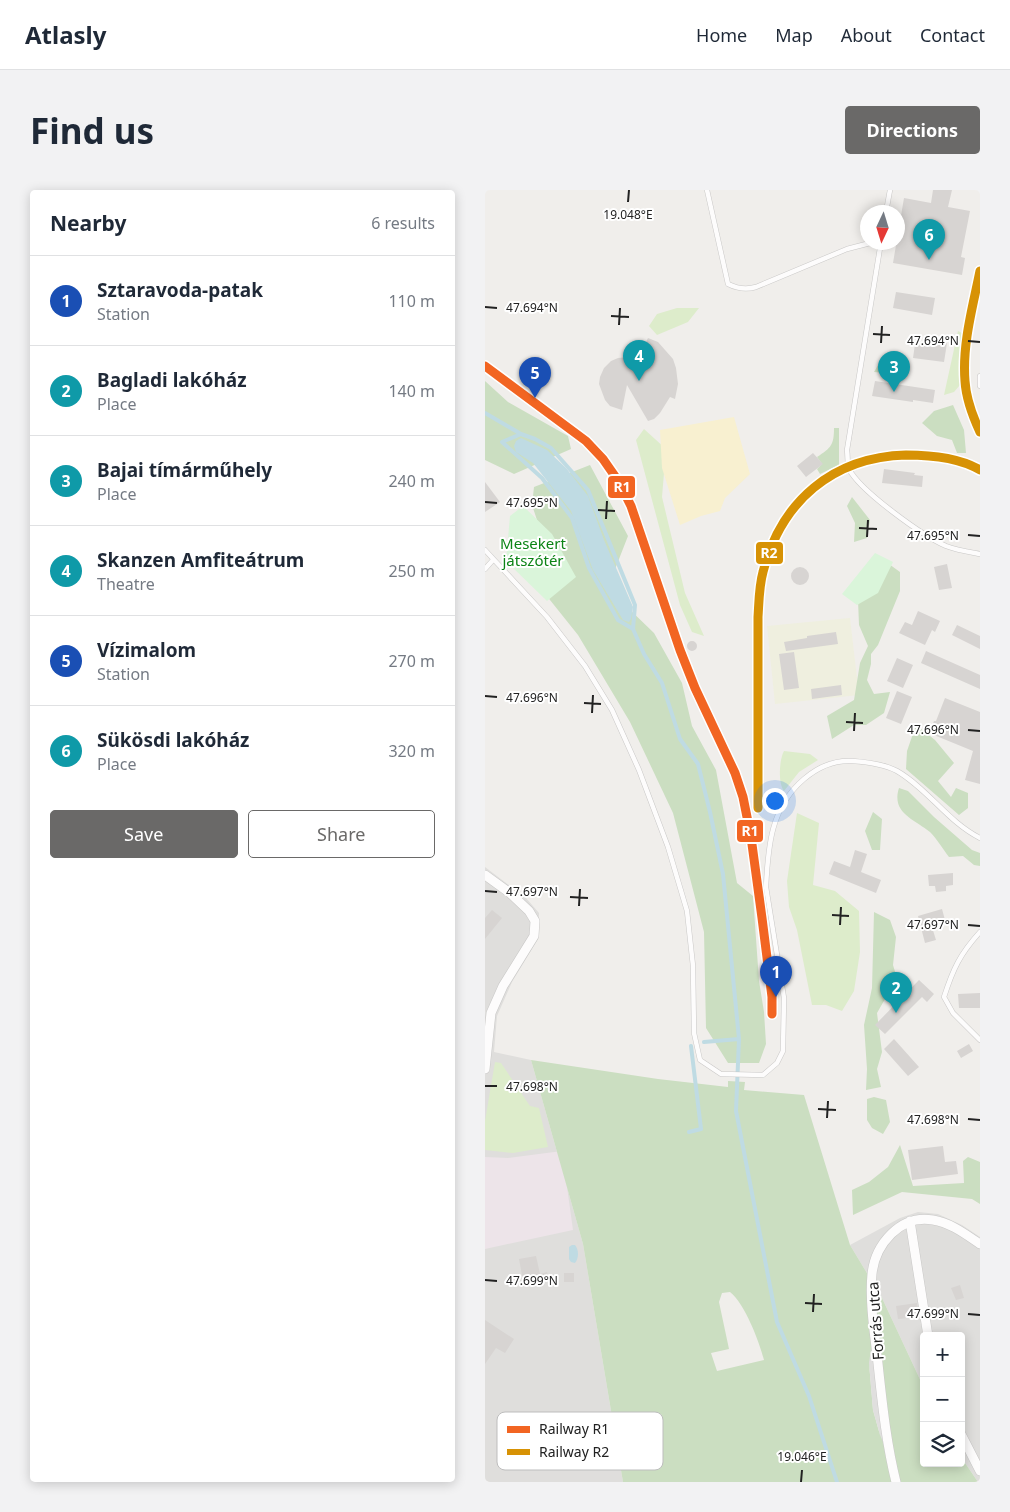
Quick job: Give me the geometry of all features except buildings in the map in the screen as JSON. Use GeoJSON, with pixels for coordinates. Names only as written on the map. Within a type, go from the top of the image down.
{"type":"FeatureCollection","features":[{"type":"Feature","properties":{"kind":"street"},"geometry":{"type":"LineString","coordinates":[[485,875],[511,893],[529,911],[535,921],[534,936],[503,986],[491,1013],[485,1069]]}},
{"type":"Feature","properties":{"kind":"street"},"geometry":{"type":"LineString","coordinates":[[927,1332],[910,1221],[920,1219],[938,1221],[955,1228],[980,1244]]}},
{"type":"Feature","properties":{"kind":"street","name":"Forrás utca"},"geometry":{"type":"LineString","coordinates":[[896,1482],[887,1442],[874,1326],[872,1281],[876,1257],[885,1240],[910,1221]]}},
{"type":"Feature","properties":{"kind":"street"},"geometry":{"type":"LineString","coordinates":[[965,1442],[980,1471]]}},
{"type":"Feature","properties":{"kind":"lane"},"geometry":{"type":"LineString","coordinates":[[707,190],[728,284],[735,288],[749,289],[756,287],[847,249],[860,246]]}},
{"type":"Feature","properties":{"kind":"lane"},"geometry":{"type":"LineString","coordinates":[[887,205],[890,190]]}},
{"type":"Feature","properties":{"kind":"lane"},"geometry":{"type":"LineString","coordinates":[[880,250],[847,450],[848,466],[852,475],[873,496],[928,538],[948,547],[980,554]]}},
{"type":"Feature","properties":{"kind":"lane"},"geometry":{"type":"LineString","coordinates":[[980,376],[980,386]]}},
{"type":"Feature","properties":{"kind":"lane"},"geometry":{"type":"LineString","coordinates":[[485,550],[547,617],[585,666],[612,710],[639,770],[668,847],[687,910],[693,966],[694,1033],[700,1060],[721,1074],[763,1076],[777,1063],[783,1051],[784,998],[766,887],[774,824],[780,807],[794,787],[812,772],[827,764],[844,761],[871,763],[895,770],[911,780],[967,831],[980,838]]}},
{"type":"Feature","properties":{"kind":"lane"},"geometry":{"type":"LineString","coordinates":[[485,569],[493,560]]}},
{"type":"Feature","properties":{"kind":"lane"},"geometry":{"type":"LineString","coordinates":[[980,932],[968,945],[957,962],[944,997],[953,1013],[980,1040]]}},
{"type":"Feature","properties":{"kind":"shaded area"},"geometry":{"type":"Polygon","coordinates":[[[485,867],[526,898],[539,913],[538,939],[512,982],[497,1016],[494,1052],[531,1060],[583,1244],[611,1412],[497,1412],[497,1470],[621,1470],[623,1482],[485,1482],[485,867]]]}},
{"type":"Feature","properties":{"kind":"shaded area"},"geometry":{"type":"Polygon","coordinates":[[[562,1151],[573,1230],[485,1249],[485,1157],[508,1158],[562,1151]]]}},
{"type":"Feature","properties":{"kind":"shaded area"},"geometry":{"type":"Polygon","coordinates":[[[918,1212],[938,1214],[962,1225],[980,1237],[980,1482],[978,1482],[965,1463],[965,1332],[920,1332],[920,1379],[882,1298],[850,1245],[900,1218],[918,1212]]]}},
{"type":"Feature","properties":{"kind":"shaded area"},"geometry":{"type":"Polygon","coordinates":[[[874,1327],[890,1458],[880,1435],[873,1410],[869,1363],[874,1327]]]}},
{"type":"Feature","properties":{"kind":"green space"},"geometry":{"type":"Polygon","coordinates":[[[677,308],[699,308],[688,322],[657,335],[649,326],[657,314],[677,308]]]}},
{"type":"Feature","properties":{"kind":"green space"},"geometry":{"type":"Polygon","coordinates":[[[958,331],[962,333],[960,385],[954,392],[944,395],[958,331]]]}},
{"type":"Feature","properties":{"kind":"green space"},"geometry":{"type":"Polygon","coordinates":[[[895,356],[909,363],[909,369],[896,374],[874,372],[881,360],[895,356]]]}},
{"type":"Feature","properties":{"kind":"green space"},"geometry":{"type":"Polygon","coordinates":[[[485,381],[508,402],[568,436],[571,449],[514,474],[485,460],[485,381]]]}},
{"type":"Feature","properties":{"kind":"green space"},"geometry":{"type":"Polygon","coordinates":[[[953,405],[964,430],[966,453],[957,453],[952,440],[937,436],[922,423],[934,411],[953,405]]]}},
{"type":"Feature","properties":{"kind":"green space"},"geometry":{"type":"Polygon","coordinates":[[[834,428],[839,428],[839,465],[820,474],[817,469],[822,464],[817,457],[831,446],[834,428]]]}},
{"type":"Feature","properties":{"kind":"green space"},"geometry":{"type":"Polygon","coordinates":[[[644,429],[666,449],[662,497],[685,593],[704,636],[692,632],[680,605],[636,440],[644,429]]]}},
{"type":"Feature","properties":{"kind":"green space"},"geometry":{"type":"Polygon","coordinates":[[[590,465],[628,536],[612,577],[625,605],[654,633],[682,683],[692,726],[716,770],[737,883],[753,896],[766,1044],[759,1063],[728,1063],[706,1028],[704,932],[673,813],[630,722],[578,635],[526,570],[546,547],[532,505],[534,487],[590,465]]]}},
{"type":"Feature","properties":{"kind":"green space"},"geometry":{"type":"Polygon","coordinates":[[[852,497],[870,520],[867,538],[854,542],[855,523],[847,506],[852,497]]]}},
{"type":"Feature","properties":{"kind":"green space","name":"Mesekert játszótér"},"geometry":{"type":"Polygon","coordinates":[[[523,506],[552,534],[576,577],[547,601],[506,561],[510,516],[523,506]]]}},
{"type":"Feature","properties":{"kind":"green space"},"geometry":{"type":"Polygon","coordinates":[[[875,553],[893,562],[878,593],[857,605],[842,594],[875,553]]]}},
{"type":"Feature","properties":{"kind":"green space"},"geometry":{"type":"Polygon","coordinates":[[[882,559],[900,572],[900,591],[878,645],[871,654],[871,664],[867,680],[874,694],[890,692],[884,713],[866,725],[854,725],[832,739],[827,716],[854,700],[860,663],[868,646],[859,625],[858,600],[882,559]]]}},
{"type":"Feature","properties":{"kind":"green space"},"geometry":{"type":"Polygon","coordinates":[[[850,618],[859,695],[775,704],[767,626],[850,618]]]}},
{"type":"Feature","properties":{"kind":"green space"},"geometry":{"type":"Polygon","coordinates":[[[916,725],[935,740],[954,763],[938,781],[951,797],[956,788],[968,793],[968,808],[959,815],[906,769],[907,751],[916,725]]]}},
{"type":"Feature","properties":{"kind":"green space"},"geometry":{"type":"Polygon","coordinates":[[[784,751],[810,754],[818,760],[799,772],[784,791],[780,771],[784,751]]]}},
{"type":"Feature","properties":{"kind":"green space"},"geometry":{"type":"Polygon","coordinates":[[[899,788],[908,791],[972,850],[980,853],[980,866],[974,865],[963,856],[949,857],[930,832],[911,819],[901,809],[897,797],[899,788]]]}},
{"type":"Feature","properties":{"kind":"green space"},"geometry":{"type":"Polygon","coordinates":[[[873,812],[882,819],[880,850],[872,850],[865,831],[873,812]]]}},
{"type":"Feature","properties":{"kind":"green space"},"geometry":{"type":"Polygon","coordinates":[[[797,813],[819,823],[813,885],[835,891],[859,911],[860,952],[854,991],[842,1011],[826,1005],[812,1005],[797,930],[789,907],[787,881],[797,813]]]}},
{"type":"Feature","properties":{"kind":"green space"},"geometry":{"type":"Polygon","coordinates":[[[874,912],[890,920],[896,937],[893,965],[897,978],[877,1013],[882,1052],[877,1069],[881,1087],[866,1090],[867,1069],[864,1025],[872,988],[874,912]]]}},
{"type":"Feature","properties":{"kind":"green space"},"geometry":{"type":"Polygon","coordinates":[[[531,1060],[658,1079],[728,1087],[728,1081],[745,1082],[744,1090],[804,1095],[850,1245],[882,1298],[920,1379],[920,1467],[965,1467],[965,1463],[978,1482],[623,1482],[621,1470],[663,1470],[663,1412],[611,1412],[583,1244],[531,1060]],[[730,1292],[722,1293],[719,1302],[729,1349],[711,1353],[717,1371],[764,1360],[755,1333],[741,1305],[730,1292]],[[869,1363],[873,1410],[880,1435],[869,1363]]]}},
{"type":"Feature","properties":{"kind":"green space"},"geometry":{"type":"Polygon","coordinates":[[[495,1062],[501,1063],[530,1106],[539,1108],[548,1147],[513,1153],[485,1150],[485,1121],[495,1062]]]}},
{"type":"Feature","properties":{"kind":"green space"},"geometry":{"type":"Polygon","coordinates":[[[874,1097],[886,1100],[890,1122],[883,1134],[872,1128],[867,1120],[867,1099],[874,1097]]]}},
{"type":"Feature","properties":{"kind":"green space"},"geometry":{"type":"Polygon","coordinates":[[[900,1145],[913,1186],[964,1183],[963,1161],[968,1157],[980,1162],[980,1204],[972,1199],[902,1192],[853,1215],[852,1190],[869,1182],[888,1167],[900,1145]]]}},
{"type":"Feature","properties":{"kind":"sand"},"geometry":{"type":"Polygon","coordinates":[[[734,417],[750,474],[725,498],[720,511],[701,516],[680,525],[662,468],[660,430],[734,417]]]}},
{"type":"Feature","properties":{"kind":"water"},"geometry":{"type":"Polygon","coordinates":[[[521,438],[547,450],[566,468],[588,496],[604,540],[633,607],[629,622],[623,620],[593,570],[571,511],[533,463],[516,452],[514,446],[516,441],[521,438]]]}},
{"type":"Feature","properties":{"kind":"water"},"geometry":{"type":"Polygon","coordinates":[[[575,1245],[578,1252],[575,1263],[569,1259],[569,1247],[575,1245]]]}},
{"type":"Feature","properties":{"kind":"waterway"},"geometry":{"type":"LineString","coordinates":[[485,413],[521,434],[502,442],[542,478],[572,518],[589,568],[618,620],[633,629],[644,654],[662,683],[680,739],[698,764],[723,874],[739,1039],[736,1111],[777,1322],[809,1396],[837,1482]]}},
{"type":"Feature","properties":{"kind":"waterway"},"geometry":{"type":"LineString","coordinates":[[521,434],[551,448],[588,490],[635,605],[633,629]]}},
{"type":"Feature","properties":{"kind":"waterway"},"geometry":{"type":"LineString","coordinates":[[704,1042],[739,1039]]}},
{"type":"Feature","properties":{"kind":"waterway"},"geometry":{"type":"LineString","coordinates":[[689,1132],[701,1129],[691,1046]]}},
{"type":"Feature","properties":{"kind":"rail line","name":"R2"},"geometry":{"type":"LineString","coordinates":[[980,271],[969,325],[964,367],[968,401],[980,432]]}},
{"type":"Feature","properties":{"kind":"rail line","name":"R1"},"geometry":{"type":"LineString","coordinates":[[485,366],[586,441],[603,459],[619,482],[631,506],[680,650],[695,688],[735,773],[743,797],[751,837],[762,918],[772,997],[772,1014]]}},
{"type":"Feature","properties":{"kind":"rail line","name":"R2"},"geometry":{"type":"LineString","coordinates":[[758,808],[759,594],[763,572],[771,547],[783,524],[797,504],[814,488],[833,474],[855,464],[880,458],[906,455],[944,458],[963,462],[980,470]]}},
{"type":"Feature","properties":{"kind":"place","name":"Sükösdi lakóház"},"geometry":{"type":"Point","coordinates":[929,260]}},
{"type":"Feature","properties":{"kind":"place","name":"Skanzen Amfiteátrum"},"geometry":{"type":"Point","coordinates":[639,381]}},
{"type":"Feature","properties":{"kind":"place","name":"Bajai tímárműhely"},"geometry":{"type":"Point","coordinates":[894,392]}},
{"type":"Feature","properties":{"kind":"place","name":"Vízimalom"},"geometry":{"type":"Point","coordinates":[535,398]}},
{"type":"Feature","properties":{"kind":"place","name":"Sztaravoda-patak"},"geometry":{"type":"Point","coordinates":[776,997]}},
{"type":"Feature","properties":{"kind":"place","name":"Bagladi lakóház"},"geometry":{"type":"Point","coordinates":[896,1013]}}]}
